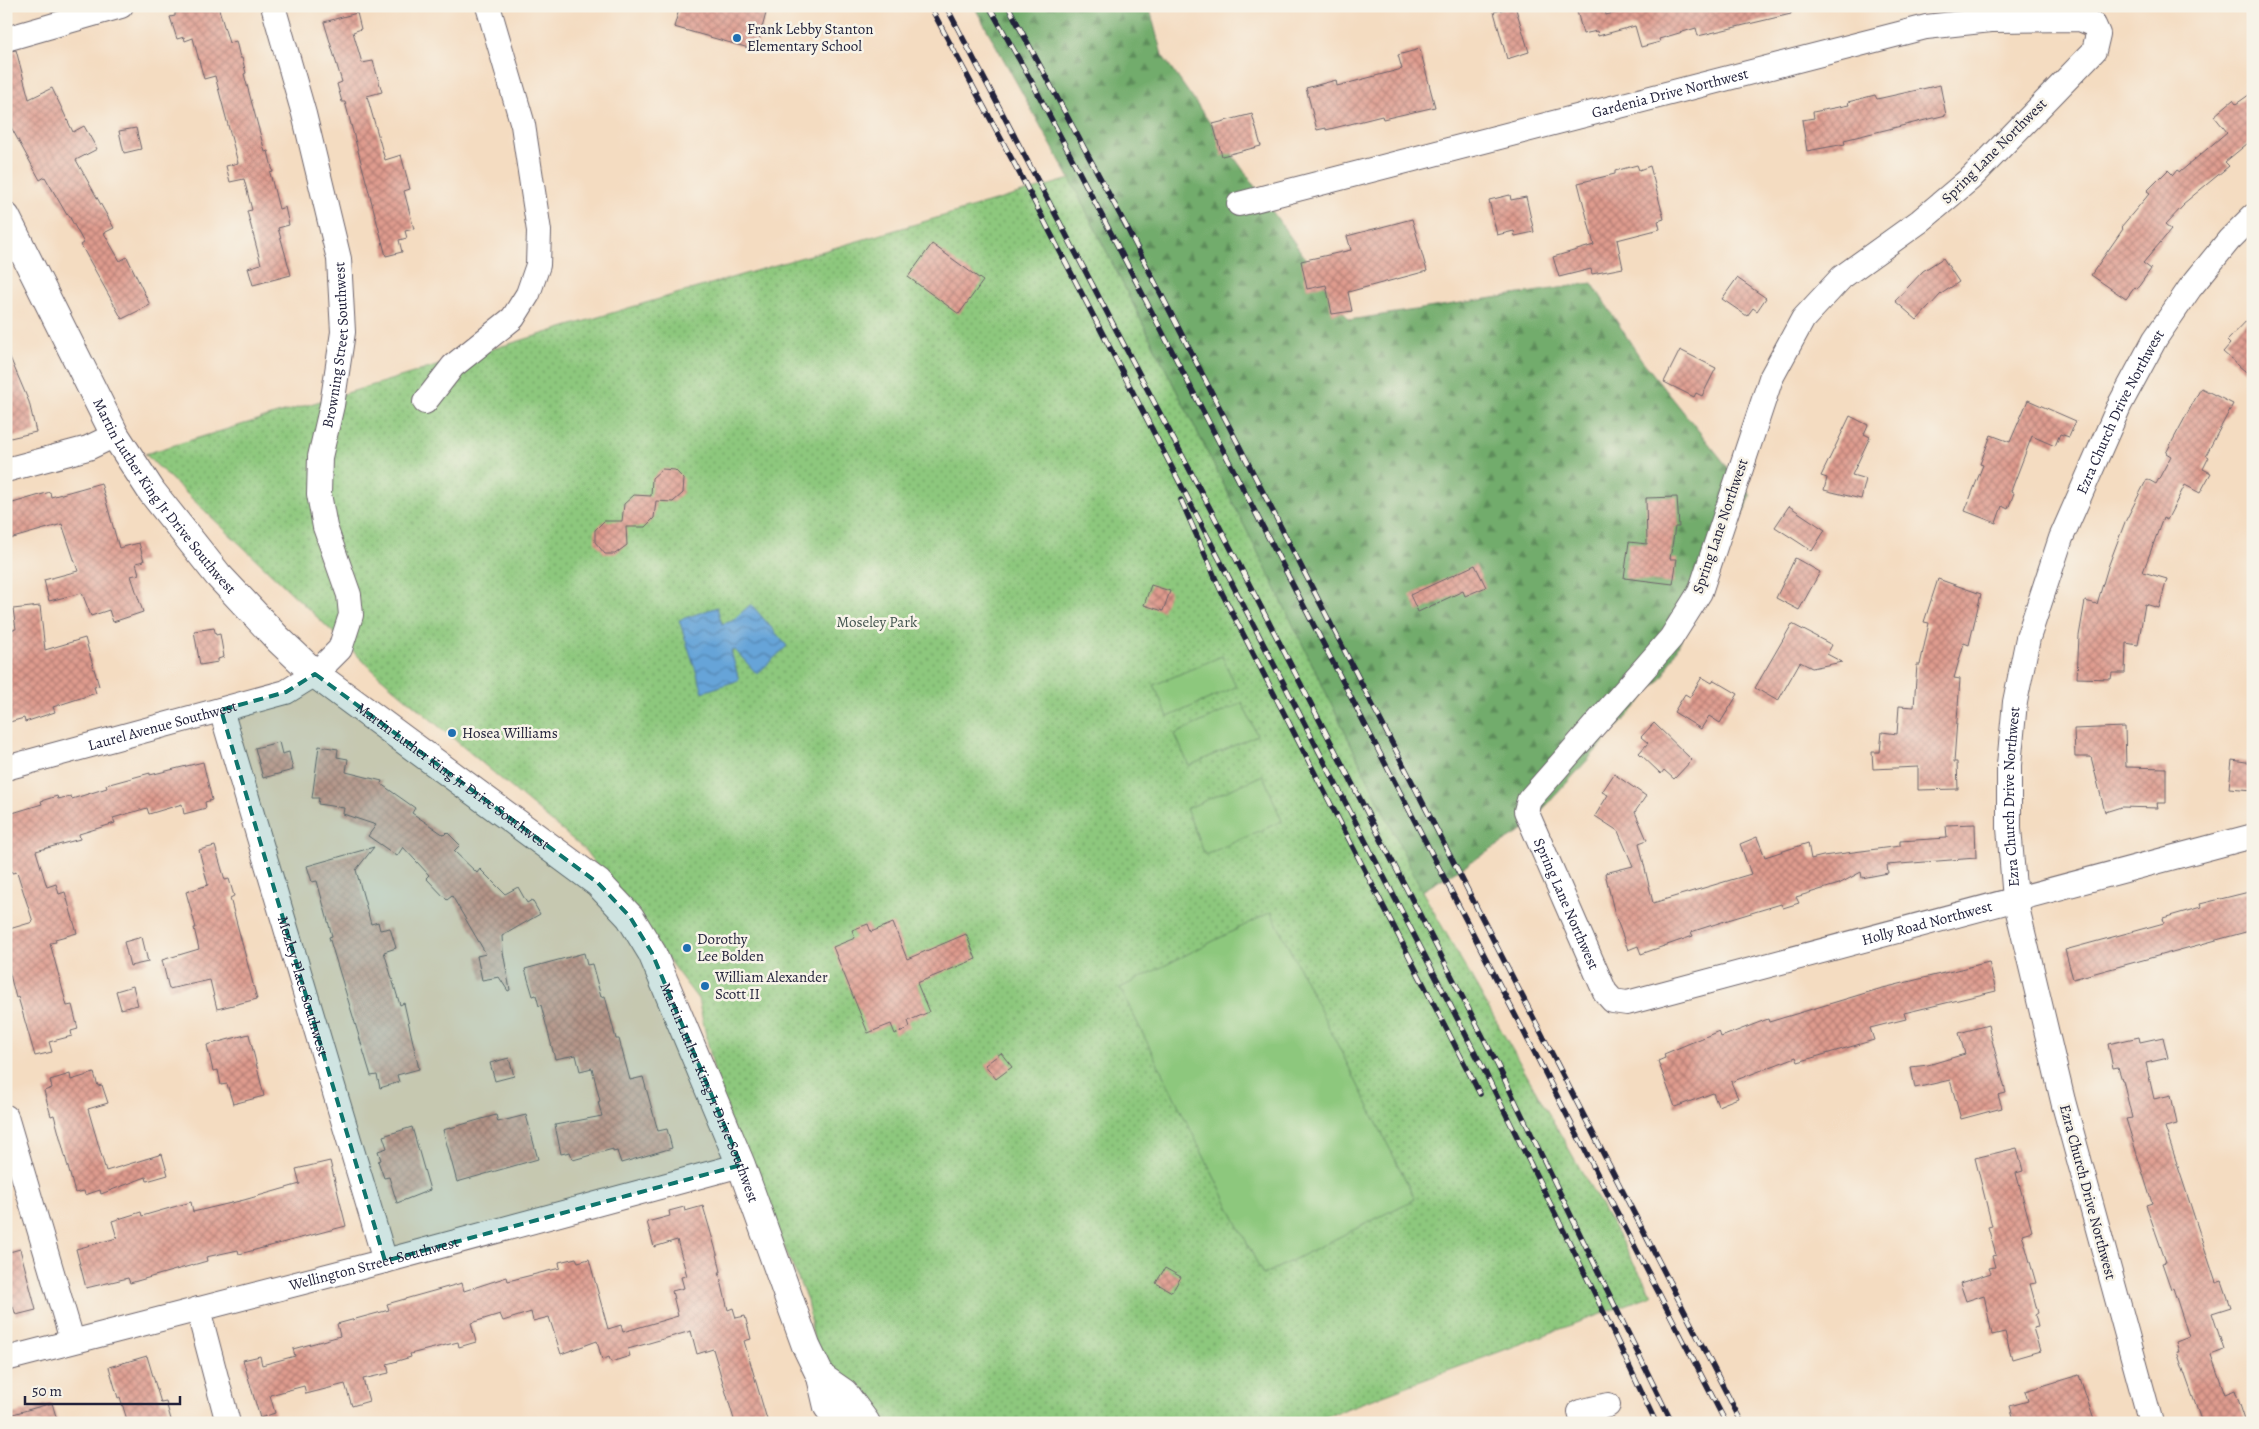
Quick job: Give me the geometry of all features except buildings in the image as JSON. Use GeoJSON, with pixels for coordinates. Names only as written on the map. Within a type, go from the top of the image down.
{"type":"FeatureCollection","features":[{"type":"Feature","properties":{"kind":"main road","name":"Martin Luther King Jr Drive Southwest"},"geometry":{"type":"LineString","coordinates":[[6,217],[115,435],[152,492],[218,575],[278,639],[315,674],[598,882],[630,917],[652,953],[740,1165],[806,1346],[821,1377],[828,1407],[841,1423]]}},
{"type":"Feature","properties":{"kind":"main road","name":"Martin Luther King Jr Drive Southwest"},"geometry":{"type":"LineString","coordinates":[[821,1377],[844,1393],[866,1423]]}},
{"type":"Feature","properties":{"kind":"street"},"geometry":{"type":"LineString","coordinates":[[6,39],[121,6]]}},
{"type":"Feature","properties":{"kind":"street","name":"Browning Street Southwest"},"geometry":{"type":"LineString","coordinates":[[273,6],[304,114],[339,259],[343,332],[332,405],[320,458],[319,494],[326,527],[349,596],[351,615],[340,649],[315,674]]}},
{"type":"Feature","properties":{"kind":"street"},"geometry":{"type":"LineString","coordinates":[[425,402],[453,366],[512,318],[528,294],[538,265],[539,231],[523,125],[488,6]]}},
{"type":"Feature","properties":{"kind":"street","name":"Gardenia Drive Northwest"},"geometry":{"type":"LineString","coordinates":[[1239,204],[1926,27],[1990,20],[2080,19],[2094,25],[2098,34]]}},
{"type":"Feature","properties":{"kind":"street","name":"Spring Lane Northwest"},"geometry":{"type":"LineString","coordinates":[[1689,986],[1627,1003],[1614,1001],[1605,992],[1526,811],[1529,800],[1671,638],[1700,592],[1771,378],[1803,319],[1842,277],[1920,221],[1971,178],[2094,51],[2098,34]]}},
{"type":"Feature","properties":{"kind":"street","name":"Ezra Church Drive Northwest"},"geometry":{"type":"LineString","coordinates":[[2151,1423],[2064,1101],[2015,899],[2009,828],[2009,765],[2015,702],[2028,638],[2061,538],[2120,404],[2155,339],[2190,288],[2229,240],[2253,216]]}},
{"type":"Feature","properties":{"kind":"street"},"geometry":{"type":"LineString","coordinates":[[6,470],[88,448],[115,435]]}},
{"type":"Feature","properties":{"kind":"street","name":"Laurel Avenue Southwest"},"geometry":{"type":"LineString","coordinates":[[6,768],[286,692],[315,674]]}},
{"type":"Feature","properties":{"kind":"street","name":"Mozley Place Southwest"},"geometry":{"type":"LineString","coordinates":[[221,710],[384,1261]]}},
{"type":"Feature","properties":{"kind":"street","name":"Holly Road Northwest"},"geometry":{"type":"LineString","coordinates":[[1689,986],[2253,836]]}},
{"type":"Feature","properties":{"kind":"street"},"geometry":{"type":"LineString","coordinates":[[6,1117],[72,1340]]}},
{"type":"Feature","properties":{"kind":"street","name":"Wellington Street Southwest"},"geometry":{"type":"LineString","coordinates":[[6,1359],[72,1340],[384,1261],[740,1165]]}},
{"type":"Feature","properties":{"kind":"street"},"geometry":{"type":"LineString","coordinates":[[198,1309],[228,1423]]}},
{"type":"Feature","properties":{"kind":"street"},"geometry":{"type":"LineString","coordinates":[[1583,1423],[1580,1412],[1608,1405]]}},
{"type":"Feature","properties":{"kind":"highlighted area"},"geometry":{"type":"Polygon","coordinates":[[[315,674],[598,883],[630,917],[652,953],[741,1165],[385,1261],[221,710],[286,692],[315,674]]]}},
{"type":"Feature","properties":{"kind":"green space"},"geometry":{"type":"Polygon","coordinates":[[[974,6],[1149,6],[1162,55],[1349,320],[1592,283],[1641,359],[1751,496],[1663,677],[1524,830],[1422,891],[1265,567],[1070,179],[974,6]]]}},
{"type":"Feature","properties":{"kind":"green space","name":"Moseley Park"},"geometry":{"type":"Polygon","coordinates":[[[1070,179],[1265,567],[1422,891],[1652,1295],[1308,1423],[832,1423],[827,1419],[807,1300],[720,1098],[698,999],[584,849],[377,674],[145,454],[625,309],[1070,179]]]}},
{"type":"Feature","properties":{"kind":"green space"},"geometry":{"type":"Polygon","coordinates":[[[1222,656],[1236,687],[1168,717],[1154,685],[1222,656]]]}},
{"type":"Feature","properties":{"kind":"green space"},"geometry":{"type":"Polygon","coordinates":[[[1242,703],[1257,735],[1189,766],[1175,734],[1242,703]]]}},
{"type":"Feature","properties":{"kind":"green space"},"geometry":{"type":"Polygon","coordinates":[[[1263,775],[1282,821],[1205,855],[1186,809],[1263,775]]]}},
{"type":"Feature","properties":{"kind":"green space"},"geometry":{"type":"Polygon","coordinates":[[[1271,912],[1415,1199],[1263,1275],[1120,988],[1271,912]]]}},
{"type":"Feature","properties":{"kind":"water"},"geometry":{"type":"Polygon","coordinates":[[[751,604],[787,646],[757,674],[735,650],[731,651],[739,680],[703,692],[679,620],[717,607],[722,624],[732,621],[751,604]]]}},
{"type":"Feature","properties":{"kind":"railway"},"geometry":{"type":"LineString","coordinates":[[930,6],[1023,180],[1485,1072],[1595,1294],[1656,1423]]}},
{"type":"Feature","properties":{"kind":"railway"},"geometry":{"type":"LineString","coordinates":[[946,6],[1215,518],[1497,1064],[1672,1423]]}},
{"type":"Feature","properties":{"kind":"railway"},"geometry":{"type":"LineString","coordinates":[[989,6],[1033,84],[1112,235],[1726,1423]]}},
{"type":"Feature","properties":{"kind":"railway"},"geometry":{"type":"LineString","coordinates":[[1008,6],[1126,226],[1742,1423]]}},
{"type":"Feature","properties":{"kind":"railway"},"geometry":{"type":"LineString","coordinates":[[1181,500],[1221,591],[1480,1094]]}},
{"type":"Feature","properties":{"kind":"place","name":"Frank Lebby Stanton Elementary School"},"geometry":{"type":"Point","coordinates":[737,38]}},
{"type":"Feature","properties":{"kind":"place","name":"Hosea Williams"},"geometry":{"type":"Point","coordinates":[452,733]}},
{"type":"Feature","properties":{"kind":"place","name":"Dorothy Lee Bolden"},"geometry":{"type":"Point","coordinates":[687,948]}},
{"type":"Feature","properties":{"kind":"place","name":"William Alexander Scott II"},"geometry":{"type":"Point","coordinates":[705,986]}}]}
